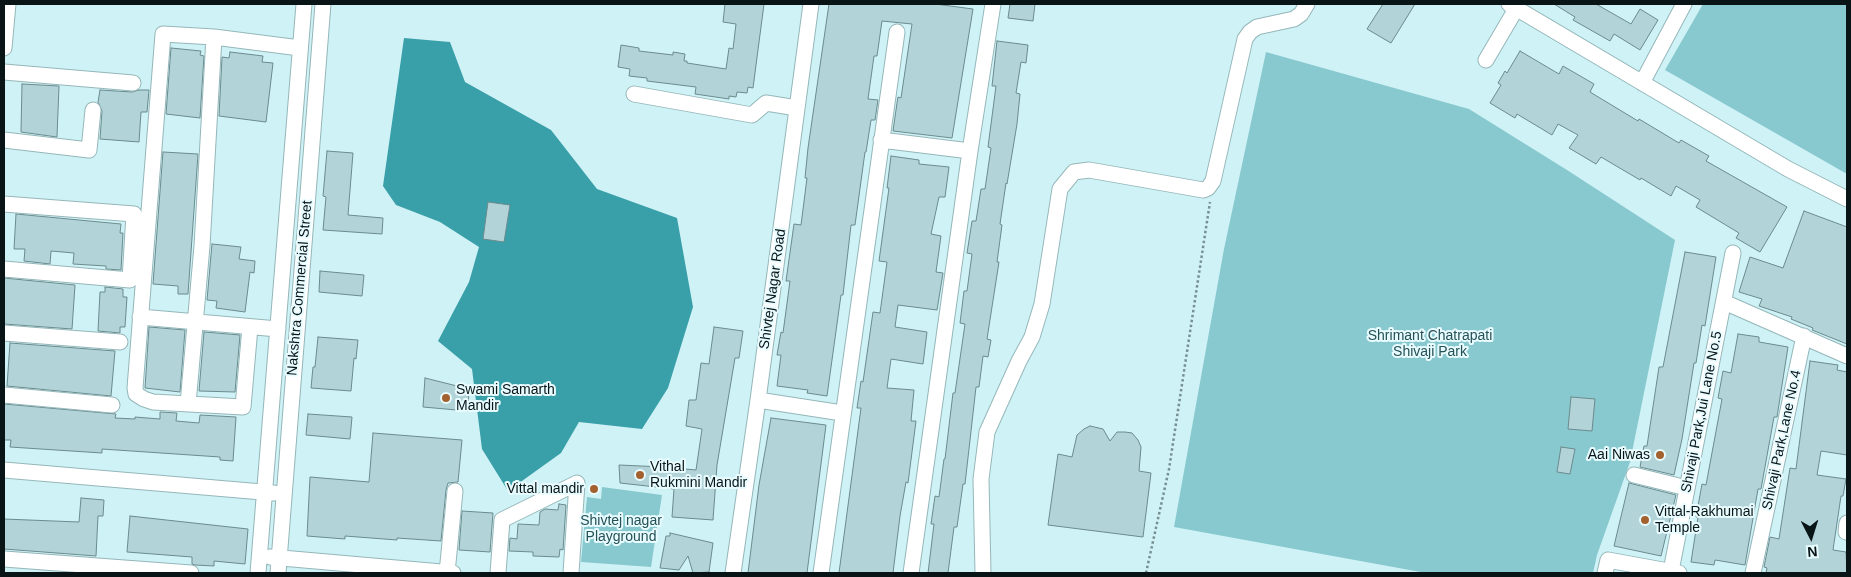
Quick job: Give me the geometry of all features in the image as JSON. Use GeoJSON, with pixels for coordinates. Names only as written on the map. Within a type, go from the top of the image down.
{"type":"FeatureCollection","features":[{"type":"Feature","properties":{"kind":"street"},"geometry":{"type":"LineString","coordinates":[[4,39],[8,4]]}},
{"type":"Feature","properties":{"kind":"street","name":"Nakshtra Commercial Street"},"geometry":{"type":"LineString","coordinates":[[258,573],[304,4]]}},
{"type":"Feature","properties":{"kind":"street","name":"Nakshtra Commercial Street"},"geometry":{"type":"LineString","coordinates":[[278,573],[323,4]]}},
{"type":"Feature","properties":{"kind":"street","name":"Shivtej Nagar Road"},"geometry":{"type":"LineString","coordinates":[[733,573],[811,4]]}},
{"type":"Feature","properties":{"kind":"street"},"geometry":{"type":"LineString","coordinates":[[911,573],[970,151],[993,4]]}},
{"type":"Feature","properties":{"kind":"street"},"geometry":{"type":"LineString","coordinates":[[983,573],[981,480],[987,432],[1032,337],[1042,304],[1060,189],[1074,172],[1089,170],[1203,190],[1208,188],[1214,175],[1246,39],[1250,32],[1258,27],[1294,19],[1301,14],[1307,4]]}},
{"type":"Feature","properties":{"kind":"street"},"geometry":{"type":"LineString","coordinates":[[1642,82],[1684,4]]}},
{"type":"Feature","properties":{"kind":"street"},"geometry":{"type":"LineString","coordinates":[[1486,60],[1512,6],[1788,169],[1847,199]]}},
{"type":"Feature","properties":{"kind":"street"},"geometry":{"type":"LineString","coordinates":[[821,573],[842,412],[897,32]]}},
{"type":"Feature","properties":{"kind":"street"},"geometry":{"type":"LineString","coordinates":[[250,327],[243,407],[153,402],[136,394],[134,388],[163,34],[214,37],[300,48]]}},
{"type":"Feature","properties":{"kind":"street"},"geometry":{"type":"LineString","coordinates":[[188,404],[202,246],[214,37]]}},
{"type":"Feature","properties":{"kind":"street"},"geometry":{"type":"LineString","coordinates":[[4,72],[133,83]]}},
{"type":"Feature","properties":{"kind":"street"},"geometry":{"type":"LineString","coordinates":[[634,94],[752,115],[766,103],[797,108]]}},
{"type":"Feature","properties":{"kind":"street"},"geometry":{"type":"LineString","coordinates":[[4,140],[89,150],[93,110]]}},
{"type":"Feature","properties":{"kind":"street"},"geometry":{"type":"LineString","coordinates":[[881,140],[970,151]]}},
{"type":"Feature","properties":{"kind":"street"},"geometry":{"type":"LineString","coordinates":[[4,204],[134,214],[130,280],[4,269]]}},
{"type":"Feature","properties":{"kind":"street","name":"Shivaji Park,Jui Lane No.5"},"geometry":{"type":"LineString","coordinates":[[1676,572],[1687,488],[1732,253]]}},
{"type":"Feature","properties":{"kind":"street"},"geometry":{"type":"LineString","coordinates":[[1724,302],[1847,356]]}},
{"type":"Feature","properties":{"kind":"street"},"geometry":{"type":"LineString","coordinates":[[140,318],[278,329]]}},
{"type":"Feature","properties":{"kind":"street"},"geometry":{"type":"LineString","coordinates":[[4,333],[120,342]]}},
{"type":"Feature","properties":{"kind":"street","name":"Shivaji Park,Lane No.4"},"geometry":{"type":"LineString","coordinates":[[1753,573],[1804,336]]}},
{"type":"Feature","properties":{"kind":"street"},"geometry":{"type":"LineString","coordinates":[[4,396],[112,405]]}},
{"type":"Feature","properties":{"kind":"street"},"geometry":{"type":"LineString","coordinates":[[758,400],[842,412]]}},
{"type":"Feature","properties":{"kind":"street"},"geometry":{"type":"LineString","coordinates":[[4,470],[284,494]]}},
{"type":"Feature","properties":{"kind":"street"},"geometry":{"type":"LineString","coordinates":[[1634,475],[1687,488]]}},
{"type":"Feature","properties":{"kind":"street"},"geometry":{"type":"LineString","coordinates":[[498,573],[502,520],[577,483],[571,573]]}},
{"type":"Feature","properties":{"kind":"street"},"geometry":{"type":"LineString","coordinates":[[447,573],[455,490]]}},
{"type":"Feature","properties":{"kind":"street"},"geometry":{"type":"LineString","coordinates":[[260,556],[395,571],[453,573]]}},
{"type":"Feature","properties":{"kind":"street"},"geometry":{"type":"LineString","coordinates":[[4,559],[64,568],[185,573]]}},
{"type":"Feature","properties":{"kind":"street"},"geometry":{"type":"LineString","coordinates":[[1607,567],[1676,572]]}},
{"type":"Feature","properties":{"kind":"path"},"geometry":{"type":"LineString","coordinates":[[1146,573],[1169,469],[1214,175]]}},
{"type":"Feature","properties":{"kind":"green space"},"geometry":{"type":"Polygon","coordinates":[[[1703,4],[1847,4],[1847,174],[1665,70],[1703,4]]]}},
{"type":"Feature","properties":{"kind":"green space","name":"Shrimant Chatrapati Shivaji Park"},"geometry":{"type":"Polygon","coordinates":[[[1266,52],[1469,109],[1675,240],[1630,462],[1597,555],[1593,573],[1426,573],[1174,527],[1224,249],[1266,52]]]}},
{"type":"Feature","properties":{"kind":"green space","name":"Shivtej nagar Playground"},"geometry":{"type":"Polygon","coordinates":[[[602,487],[662,495],[651,567],[581,562],[587,497],[601,499],[602,487]]]}},
{"type":"Feature","properties":{"kind":"shaded area"},"geometry":{"type":"Polygon","coordinates":[[[404,38],[450,42],[465,82],[551,130],[597,189],[677,218],[693,307],[668,388],[642,429],[579,422],[561,453],[508,491],[482,449],[472,369],[438,341],[469,282],[479,247],[440,222],[396,205],[383,186],[404,38]]]}},
{"type":"Feature","properties":{"kind":"building"},"geometry":{"type":"Polygon","coordinates":[[[725,4],[764,4],[753,88],[748,87],[747,93],[737,92],[736,97],[729,96],[729,99],[695,94],[696,87],[647,81],[647,78],[629,76],[630,69],[618,67],[621,45],[639,48],[639,51],[673,55],[673,52],[685,54],[684,61],[687,61],[687,63],[726,69],[729,48],[733,49],[736,24],[723,22],[725,4]]]}},
{"type":"Feature","properties":{"kind":"building"},"geometry":{"type":"Polygon","coordinates":[[[829,4],[935,4],[973,9],[952,138],[893,131],[898,97],[901,98],[912,24],[882,21],[877,56],[874,56],[868,99],[878,100],[875,120],[871,120],[865,152],[855,225],[851,225],[843,295],[841,295],[827,396],[807,393],[808,390],[777,386],[781,355],[777,355],[781,332],[783,333],[790,281],[786,281],[794,224],[801,225],[807,178],[805,178],[808,148],[829,4]]]}},
{"type":"Feature","properties":{"kind":"building"},"geometry":{"type":"Polygon","coordinates":[[[1010,4],[1035,4],[1033,21],[1008,18],[1010,4]]]}},
{"type":"Feature","properties":{"kind":"building"},"geometry":{"type":"Polygon","coordinates":[[[1383,4],[1415,4],[1391,43],[1367,29],[1383,4]]]}},
{"type":"Feature","properties":{"kind":"building"},"geometry":{"type":"Polygon","coordinates":[[[1554,4],[1596,4],[1631,24],[1640,9],[1658,20],[1640,50],[1614,34],[1610,41],[1573,20],[1575,17],[1554,4]]]}},
{"type":"Feature","properties":{"kind":"building"},"geometry":{"type":"Polygon","coordinates":[[[997,41],[1028,45],[1026,63],[1021,62],[1016,93],[1020,94],[1017,124],[1000,224],[1002,225],[997,262],[999,262],[987,339],[991,340],[988,357],[983,356],[979,387],[976,387],[965,484],[963,484],[957,527],[954,527],[948,573],[928,573],[934,524],[931,524],[935,496],[939,497],[953,393],[955,393],[965,324],[960,323],[964,291],[967,291],[972,254],[967,253],[972,221],[976,221],[981,189],[985,189],[991,148],[988,147],[996,86],[992,86],[997,41]]]}},
{"type":"Feature","properties":{"kind":"building"},"geometry":{"type":"Polygon","coordinates":[[[171,48],[201,51],[200,55],[204,56],[200,118],[166,114],[171,48]]]}},
{"type":"Feature","properties":{"kind":"building"},"geometry":{"type":"Polygon","coordinates":[[[1520,51],[1559,74],[1563,66],[1594,84],[1590,92],[1638,121],[1639,119],[1679,143],[1681,140],[1709,156],[1706,161],[1787,207],[1760,252],[1736,238],[1739,233],[1696,207],[1700,200],[1676,186],[1671,196],[1601,157],[1596,164],[1569,148],[1578,135],[1558,124],[1552,135],[1517,114],[1515,118],[1490,103],[1501,85],[1498,83],[1505,71],[1507,73],[1520,51]]]}},
{"type":"Feature","properties":{"kind":"building"},"geometry":{"type":"Polygon","coordinates":[[[230,52],[263,56],[262,62],[273,63],[266,122],[219,116],[222,57],[229,58],[230,52]]]}},
{"type":"Feature","properties":{"kind":"building"},"geometry":{"type":"Polygon","coordinates":[[[22,84],[59,86],[57,137],[21,132],[22,84]]]}},
{"type":"Feature","properties":{"kind":"building"},"geometry":{"type":"Polygon","coordinates":[[[100,90],[132,92],[149,90],[147,112],[141,112],[139,142],[100,139],[102,111],[98,102],[100,90]]]}},
{"type":"Feature","properties":{"kind":"building"},"geometry":{"type":"Polygon","coordinates":[[[327,151],[353,153],[348,215],[383,218],[382,234],[323,230],[326,197],[323,196],[327,151]]]}},
{"type":"Feature","properties":{"kind":"building"},"geometry":{"type":"Polygon","coordinates":[[[163,152],[198,154],[188,294],[178,294],[178,286],[153,284],[163,152]]]}},
{"type":"Feature","properties":{"kind":"building"},"geometry":{"type":"Polygon","coordinates":[[[891,156],[919,160],[919,164],[949,167],[945,197],[939,197],[931,234],[941,236],[936,272],[943,273],[937,310],[898,305],[895,327],[927,332],[923,364],[891,359],[887,388],[914,390],[911,421],[916,421],[908,483],[906,482],[900,516],[893,573],[839,573],[861,408],[857,408],[861,381],[863,382],[873,312],[880,313],[887,262],[879,261],[889,188],[887,188],[891,156]]]}},
{"type":"Feature","properties":{"kind":"building"},"geometry":{"type":"Polygon","coordinates":[[[488,202],[510,205],[504,242],[483,239],[488,202]]]}},
{"type":"Feature","properties":{"kind":"building"},"geometry":{"type":"Polygon","coordinates":[[[1804,211],[1847,227],[1847,344],[1812,330],[1813,328],[1791,319],[1792,317],[1759,306],[1762,299],[1739,292],[1750,257],[1783,268],[1804,211]]]}},
{"type":"Feature","properties":{"kind":"building"},"geometry":{"type":"Polygon","coordinates":[[[16,214],[121,224],[120,233],[123,233],[121,270],[106,269],[106,266],[73,264],[74,253],[51,251],[50,264],[24,261],[25,249],[14,249],[16,214]]]}},
{"type":"Feature","properties":{"kind":"building"},"geometry":{"type":"Polygon","coordinates":[[[212,244],[241,247],[239,259],[255,261],[254,273],[250,272],[245,312],[216,308],[217,301],[207,300],[212,244]]]}},
{"type":"Feature","properties":{"kind":"building"},"geometry":{"type":"Polygon","coordinates":[[[1685,252],[1716,257],[1705,326],[1702,325],[1696,363],[1694,363],[1682,439],[1674,475],[1640,467],[1644,446],[1647,446],[1659,367],[1663,367],[1685,252]]]}},
{"type":"Feature","properties":{"kind":"building"},"geometry":{"type":"Polygon","coordinates":[[[320,271],[364,275],[362,296],[319,292],[320,271]]]}},
{"type":"Feature","properties":{"kind":"building"},"geometry":{"type":"Polygon","coordinates":[[[4,278],[75,285],[72,329],[4,324],[4,278]]]}},
{"type":"Feature","properties":{"kind":"building"},"geometry":{"type":"Polygon","coordinates":[[[105,287],[123,289],[123,297],[127,297],[125,327],[120,327],[120,333],[98,331],[100,292],[105,292],[105,287]]]}},
{"type":"Feature","properties":{"kind":"building"},"geometry":{"type":"Polygon","coordinates":[[[149,327],[185,330],[180,392],[145,388],[149,327]]]}},
{"type":"Feature","properties":{"kind":"building"},"geometry":{"type":"Polygon","coordinates":[[[714,327],[743,331],[739,358],[735,358],[717,465],[713,520],[672,517],[674,489],[620,483],[619,465],[696,470],[702,429],[686,426],[689,400],[696,400],[701,363],[709,364],[714,327]]]}},
{"type":"Feature","properties":{"kind":"building"},"geometry":{"type":"Polygon","coordinates":[[[204,332],[240,335],[235,392],[199,391],[204,332]]]}},
{"type":"Feature","properties":{"kind":"building"},"geometry":{"type":"Polygon","coordinates":[[[1738,334],[1759,337],[1759,342],[1788,347],[1777,417],[1774,417],[1761,489],[1758,489],[1745,565],[1715,560],[1714,565],[1691,562],[1702,484],[1706,485],[1722,399],[1718,398],[1723,371],[1731,373],[1738,334]]]}},
{"type":"Feature","properties":{"kind":"building"},"geometry":{"type":"Polygon","coordinates":[[[318,337],[358,340],[356,359],[354,358],[351,391],[311,388],[318,337]]]}},
{"type":"Feature","properties":{"kind":"building"},"geometry":{"type":"Polygon","coordinates":[[[10,343],[115,351],[111,396],[7,386],[10,343]]]}},
{"type":"Feature","properties":{"kind":"building"},"geometry":{"type":"Polygon","coordinates":[[[1810,361],[1838,365],[1837,370],[1847,372],[1847,455],[1821,451],[1817,475],[1846,479],[1843,496],[1841,496],[1833,550],[1846,552],[1847,573],[1766,573],[1767,568],[1764,567],[1770,537],[1779,539],[1790,468],[1796,469],[1810,361]]]}},
{"type":"Feature","properties":{"kind":"building","name":"Swami Samarth Mandir"},"geometry":{"type":"Polygon","coordinates":[[[425,378],[469,389],[468,411],[423,407],[425,378]]]}},
{"type":"Feature","properties":{"kind":"building"},"geometry":{"type":"Polygon","coordinates":[[[1571,397],[1595,399],[1592,431],[1568,429],[1571,397]]]}},
{"type":"Feature","properties":{"kind":"building"},"geometry":{"type":"Polygon","coordinates":[[[4,404],[116,414],[115,418],[160,419],[160,412],[177,413],[176,421],[199,423],[200,415],[236,417],[233,461],[220,460],[220,457],[102,449],[102,453],[10,447],[11,440],[4,440],[4,404]]]}},
{"type":"Feature","properties":{"kind":"building"},"geometry":{"type":"Polygon","coordinates":[[[308,414],[352,417],[350,439],[306,435],[308,414]]]}},
{"type":"Feature","properties":{"kind":"building"},"geometry":{"type":"Polygon","coordinates":[[[771,418],[826,425],[807,573],[748,573],[759,485],[771,418]]]}},
{"type":"Feature","properties":{"kind":"building"},"geometry":{"type":"Polygon","coordinates":[[[1090,426],[1103,429],[1110,441],[1117,432],[1132,433],[1138,440],[1141,447],[1139,471],[1151,473],[1143,537],[1048,525],[1058,454],[1072,457],[1077,435],[1090,426]]]}},
{"type":"Feature","properties":{"kind":"building"},"geometry":{"type":"Polygon","coordinates":[[[373,433],[462,440],[458,482],[448,483],[446,490],[441,541],[345,536],[345,539],[307,536],[310,477],[369,482],[373,433]]]}},
{"type":"Feature","properties":{"kind":"building"},"geometry":{"type":"Polygon","coordinates":[[[1561,447],[1575,449],[1570,474],[1557,472],[1561,447]]]}},
{"type":"Feature","properties":{"kind":"building","name":"Vittal-Rakhumai Temple"},"geometry":{"type":"Polygon","coordinates":[[[1629,483],[1676,495],[1661,556],[1614,546],[1629,483]]]}},
{"type":"Feature","properties":{"kind":"building"},"geometry":{"type":"Polygon","coordinates":[[[81,498],[104,500],[103,516],[98,516],[96,556],[4,549],[4,519],[79,522],[81,498]]]}},
{"type":"Feature","properties":{"kind":"building"},"geometry":{"type":"Polygon","coordinates":[[[559,504],[566,505],[563,550],[560,549],[559,557],[533,556],[533,552],[509,551],[510,538],[517,539],[518,524],[539,525],[540,512],[545,509],[558,510],[559,504]]]}},
{"type":"Feature","properties":{"kind":"building"},"geometry":{"type":"Polygon","coordinates":[[[462,511],[493,513],[490,552],[459,550],[462,511]]]}},
{"type":"Feature","properties":{"kind":"building"},"geometry":{"type":"Polygon","coordinates":[[[130,516],[248,529],[245,564],[214,561],[214,566],[195,565],[192,564],[192,557],[127,552],[130,516]]]}},
{"type":"Feature","properties":{"kind":"building"},"geometry":{"type":"Polygon","coordinates":[[[670,533],[713,543],[709,572],[693,573],[688,556],[679,570],[660,568],[666,536],[670,536],[670,533]]]}},
{"type":"Feature","properties":{"kind":"place","name":"Swami Samarth Mandir"},"geometry":{"type":"Point","coordinates":[446,398]}},
{"type":"Feature","properties":{"kind":"place","name":"Aai Niwas"},"geometry":{"type":"Point","coordinates":[1660,455]}},
{"type":"Feature","properties":{"kind":"place","name":"Vithal Rukmini Mandir"},"geometry":{"type":"Point","coordinates":[640,475]}},
{"type":"Feature","properties":{"kind":"place","name":"Vittal mandir"},"geometry":{"type":"Point","coordinates":[594,489]}},
{"type":"Feature","properties":{"kind":"place","name":"Vittal-Rakhumai Temple"},"geometry":{"type":"Point","coordinates":[1645,520]}}]}
